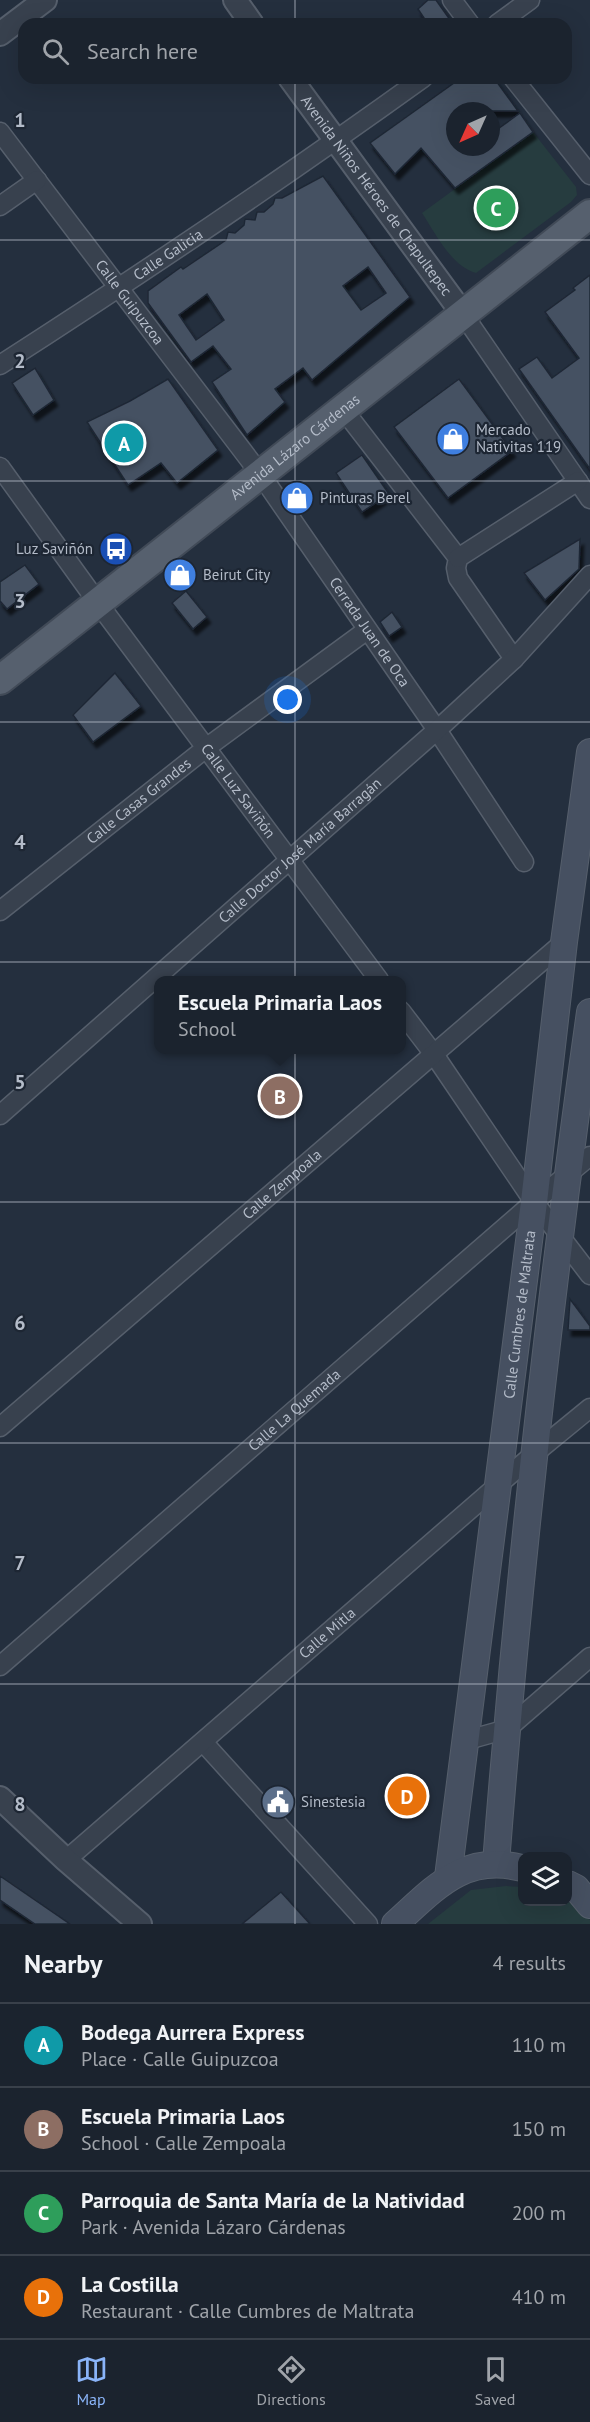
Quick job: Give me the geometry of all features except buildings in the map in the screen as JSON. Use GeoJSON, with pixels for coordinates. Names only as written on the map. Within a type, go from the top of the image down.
{"type":"FeatureCollection","features":[{"type":"Feature","properties":{"kind":"main road","name":"Avenida Lázaro Cárdenas"},"geometry":{"type":"LineString","coordinates":[[0,680],[590,214]]}},
{"type":"Feature","properties":{"kind":"main road","name":"Calle Cumbres de Maltrata"},"geometry":{"type":"LineString","coordinates":[[448,1877],[534,1202],[564,942],[590,752]]}},
{"type":"Feature","properties":{"kind":"main road","name":"Calle Cumbres de Maltrata"},"geometry":{"type":"LineString","coordinates":[[496,1863],[507,1729],[559,1233],[590,1012]]}},
{"type":"Feature","properties":{"kind":"main road"},"geometry":{"type":"LineString","coordinates":[[395,1924],[448,1877],[472,1867],[496,1863],[518,1867]]}},
{"type":"Feature","properties":{"kind":"street"},"geometry":{"type":"LineString","coordinates":[[20,18],[45,0]]}},
{"type":"Feature","properties":{"kind":"street"},"geometry":{"type":"LineString","coordinates":[[235,0],[248,18]]}},
{"type":"Feature","properties":{"kind":"street"},"geometry":{"type":"LineString","coordinates":[[452,0],[466,18]]}},
{"type":"Feature","properties":{"kind":"street"},"geometry":{"type":"LineString","coordinates":[[505,18],[530,0]]}},
{"type":"Feature","properties":{"kind":"street"},"geometry":{"type":"LineString","coordinates":[[0,33],[18,20]]}},
{"type":"Feature","properties":{"kind":"street","name":"Avenida Niños Héroes de Chapultepec"},"geometry":{"type":"LineString","coordinates":[[294,84],[334,142],[462,314]]}},
{"type":"Feature","properties":{"kind":"street","name":"Calle Galicia"},"geometry":{"type":"LineString","coordinates":[[0,365],[118,289],[334,142],[415,84]]}},
{"type":"Feature","properties":{"kind":"street"},"geometry":{"type":"LineString","coordinates":[[518,84],[590,175]]}},
{"type":"Feature","properties":{"kind":"street","name":"Calle Guipuzcoa"},"geometry":{"type":"LineString","coordinates":[[0,132],[261,475]]}},
{"type":"Feature","properties":{"kind":"street"},"geometry":{"type":"LineString","coordinates":[[0,206],[37,180]]}},
{"type":"Feature","properties":{"kind":"street"},"geometry":{"type":"LineString","coordinates":[[462,314],[590,499]]}},
{"type":"Feature","properties":{"kind":"street"},"geometry":{"type":"LineString","coordinates":[[343,409],[458,558]]}},
{"type":"Feature","properties":{"kind":"street","name":"Calle Luz Saviñón"},"geometry":{"type":"LineString","coordinates":[[0,467],[98,603],[375,976]]}},
{"type":"Feature","properties":{"kind":"street","name":"Cerrada Juan de Oca"},"geometry":{"type":"LineString","coordinates":[[261,475],[437,730],[524,861]]}},
{"type":"Feature","properties":{"kind":"street"},"geometry":{"type":"LineString","coordinates":[[514,659],[458,578],[456,568],[458,558],[578,481]]}},
{"type":"Feature","properties":{"kind":"street","name":"Calle Doctor José María Barragán"},"geometry":{"type":"LineString","coordinates":[[158,976],[437,730],[514,659],[590,575]]}},
{"type":"Feature","properties":{"kind":"street","name":"Calle Casas Grandes"},"geometry":{"type":"LineString","coordinates":[[0,911],[206,748],[367,630]]}},
{"type":"Feature","properties":{"kind":"street","name":"Calle Zempoala"},"geometry":{"type":"LineString","coordinates":[[0,1427],[564,942]]}},
{"type":"Feature","properties":{"kind":"street","name":"Calle Doctor José María Barragán"},"geometry":{"type":"LineString","coordinates":[[0,1115],[154,979]]}},
{"type":"Feature","properties":{"kind":"street"},"geometry":{"type":"LineString","coordinates":[[406,1016],[534,1202],[590,1275]]}},
{"type":"Feature","properties":{"kind":"street","name":"Calle La Quemada"},"geometry":{"type":"LineString","coordinates":[[0,1666],[534,1202],[590,1156]]}},
{"type":"Feature","properties":{"kind":"street","name":"Calle Mitla"},"geometry":{"type":"LineString","coordinates":[[66,1860],[535,1453],[590,1408]]}},
{"type":"Feature","properties":{"kind":"street"},"geometry":{"type":"LineString","coordinates":[[464,1741],[507,1729],[590,1657]]}},
{"type":"Feature","properties":{"kind":"street"},"geometry":{"type":"LineString","coordinates":[[203,1742],[368,1924]]}},
{"type":"Feature","properties":{"kind":"street"},"geometry":{"type":"LineString","coordinates":[[0,1798],[66,1860],[140,1924]]}},
{"type":"Feature","properties":{"kind":"green space"},"geometry":{"type":"Polygon","coordinates":[[[533,132],[576,187],[577,195],[571,202],[476,273],[459,264],[445,248],[422,213],[533,132]]]}},
{"type":"Feature","properties":{"kind":"green space"},"geometry":{"type":"Polygon","coordinates":[[[518,1887],[518,1906],[572,1904],[590,1920],[590,1924],[428,1924],[471,1890],[518,1887]]]}},
{"type":"Feature","properties":{"kind":"place","name":"Parroquia de Santa María de la Natividad"},"geometry":{"type":"Point","coordinates":[496,208]}},
{"type":"Feature","properties":{"kind":"place","name":"Mercado Nativitas 119"},"geometry":{"type":"Point","coordinates":[453,439]}},
{"type":"Feature","properties":{"kind":"place","name":"Bodega Aurrera Express"},"geometry":{"type":"Point","coordinates":[124,443]}},
{"type":"Feature","properties":{"kind":"place","name":"Pinturas Berel"},"geometry":{"type":"Point","coordinates":[297,498]}},
{"type":"Feature","properties":{"kind":"place","name":"Luz Saviñón"},"geometry":{"type":"Point","coordinates":[116,549]}},
{"type":"Feature","properties":{"kind":"place","name":"Beirut City"},"geometry":{"type":"Point","coordinates":[180,575]}},
{"type":"Feature","properties":{"kind":"place","name":"Escuela Primaria Laos"},"geometry":{"type":"Point","coordinates":[280,1096]}},
{"type":"Feature","properties":{"kind":"place","name":"La Costilla"},"geometry":{"type":"Point","coordinates":[407,1796]}},
{"type":"Feature","properties":{"kind":"place","name":"Sinestesia"},"geometry":{"type":"Point","coordinates":[278,1802]}}]}
